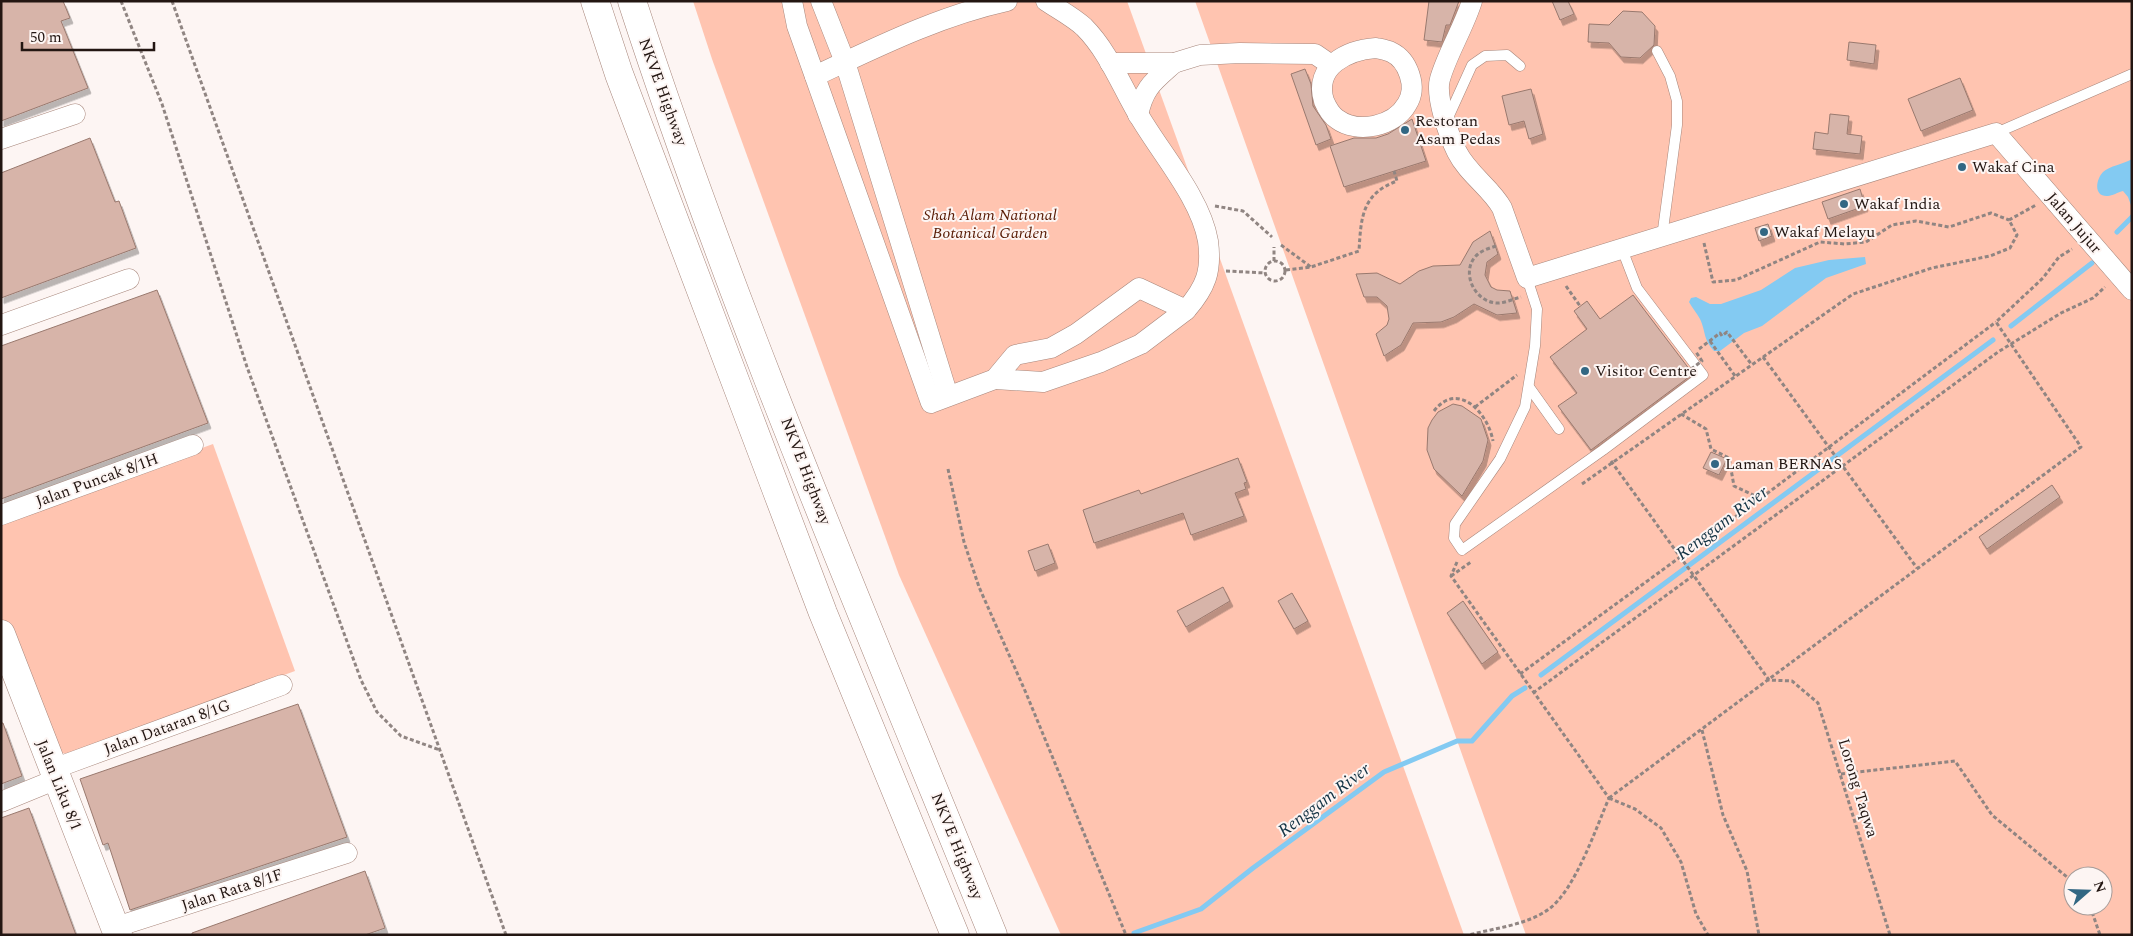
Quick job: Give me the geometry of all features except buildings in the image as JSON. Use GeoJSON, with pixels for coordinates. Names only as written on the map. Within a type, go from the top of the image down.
{"type":"FeatureCollection","features":[{"type":"Feature","properties":{"kind":"main road"},"geometry":{"type":"LineString","coordinates":[[595,1],[619,74],[823,613],[955,935]]}},
{"type":"Feature","properties":{"kind":"main road","name":"NKVE Highway"},"geometry":{"type":"LineString","coordinates":[[632,1],[652,63],[731,281],[858,605],[993,935]]}},
{"type":"Feature","properties":{"kind":"main road","name":"Jalan Liku 8/1"},"geometry":{"type":"LineString","coordinates":[[1,634],[117,931]]}},
{"type":"Feature","properties":{"kind":"street"},"geometry":{"type":"LineString","coordinates":[[792,1],[797,26],[931,403],[995,379],[1043,382],[1101,362],[1141,344],[1186,310],[1206,283],[1208,240],[1198,211],[1173,167],[1138,115],[1110,62],[1084,27],[1046,1]]}},
{"type":"Feature","properties":{"kind":"street"},"geometry":{"type":"LineString","coordinates":[[821,1],[844,62],[948,396]]}},
{"type":"Feature","properties":{"kind":"street"},"geometry":{"type":"LineString","coordinates":[[815,76],[886,42],[944,19],[1006,1]]}},
{"type":"Feature","properties":{"kind":"street"},"geometry":{"type":"LineString","coordinates":[[1472,1],[1440,79],[1438,97],[1457,152],[1479,182],[1498,199],[1529,286],[1622,249],[1996,133]]}},
{"type":"Feature","properties":{"kind":"street"},"geometry":{"type":"LineString","coordinates":[[1376,48],[1390,52],[1408,68],[1411,80],[1408,104],[1398,115],[1373,126],[1357,128],[1343,124],[1333,117],[1326,107],[1322,95],[1322,83],[1331,65],[1349,53],[1360,49],[1376,48]]}},
{"type":"Feature","properties":{"kind":"street"},"geometry":{"type":"LineString","coordinates":[[1110,62],[1174,63],[1200,55],[1240,53],[1315,54],[1331,65]]}},
{"type":"Feature","properties":{"kind":"street"},"geometry":{"type":"LineString","coordinates":[[1138,115],[1142,96],[1152,83],[1174,63]]}},
{"type":"Feature","properties":{"kind":"street"},"geometry":{"type":"LineString","coordinates":[[1411,80],[1440,79]]}},
{"type":"Feature","properties":{"kind":"street"},"geometry":{"type":"LineString","coordinates":[[1,139],[75,114]]}},
{"type":"Feature","properties":{"kind":"street","name":"Jalan Jujur"},"geometry":{"type":"LineString","coordinates":[[1996,133],[2132,290]]}},
{"type":"Feature","properties":{"kind":"street"},"geometry":{"type":"LineString","coordinates":[[1,325],[129,279]]}},
{"type":"Feature","properties":{"kind":"street"},"geometry":{"type":"LineString","coordinates":[[995,379],[1015,355],[1052,348],[1076,334],[1139,288],[1186,310]]}},
{"type":"Feature","properties":{"kind":"street","name":"Jalan Puncak 8/1H"},"geometry":{"type":"LineString","coordinates":[[1,514],[193,445]]}},
{"type":"Feature","properties":{"kind":"street","name":"Jalan Dataran 8/1G"},"geometry":{"type":"LineString","coordinates":[[1,802],[55,774],[282,685]]}},
{"type":"Feature","properties":{"kind":"street","name":"Jalan Rata 8/1F"},"geometry":{"type":"LineString","coordinates":[[117,931],[347,853]]}},
{"type":"Feature","properties":{"kind":"lane"},"geometry":{"type":"LineString","coordinates":[[1657,50],[1670,76],[1677,101],[1677,125],[1662,236]]}},
{"type":"Feature","properties":{"kind":"lane"},"geometry":{"type":"LineString","coordinates":[[1446,120],[1472,65],[1485,56],[1507,54],[1520,66]]}},
{"type":"Feature","properties":{"kind":"lane"},"geometry":{"type":"LineString","coordinates":[[1996,133],[2132,74]]}},
{"type":"Feature","properties":{"kind":"lane"},"geometry":{"type":"LineString","coordinates":[[1529,286],[1537,309],[1533,363],[1525,407],[1500,459],[1455,524],[1454,538],[1462,550],[1603,450],[1703,375],[1637,288],[1622,249]]}},
{"type":"Feature","properties":{"kind":"lane"},"geometry":{"type":"LineString","coordinates":[[1530,387],[1559,429]]}},
{"type":"Feature","properties":{"kind":"path"},"geometry":{"type":"LineString","coordinates":[[121,1],[162,104],[247,367],[360,680],[377,712],[401,736],[440,750]]}},
{"type":"Feature","properties":{"kind":"path"},"geometry":{"type":"LineString","coordinates":[[172,1],[506,935]]}},
{"type":"Feature","properties":{"kind":"path"},"geometry":{"type":"LineString","coordinates":[[1286,270],[1311,267],[1360,251],[1361,224],[1366,206],[1376,192],[1397,181],[1394,171]]}},
{"type":"Feature","properties":{"kind":"path"},"geometry":{"type":"LineString","coordinates":[[2009,220],[2051,197]]}},
{"type":"Feature","properties":{"kind":"path"},"geometry":{"type":"LineString","coordinates":[[1198,211],[1216,206],[1243,211],[1272,238]]}},
{"type":"Feature","properties":{"kind":"path"},"geometry":{"type":"LineString","coordinates":[[1703,236],[1713,282],[1736,280],[1820,242],[1845,244],[1866,242],[1892,225],[1916,221],[1949,227],[1991,213],[2009,220],[2017,235],[2010,248],[1990,256],[1932,268],[1853,294],[1681,414],[1706,429],[1711,449],[1730,458],[1734,486],[1761,498]]}},
{"type":"Feature","properties":{"kind":"path"},"geometry":{"type":"LineString","coordinates":[[1520,674],[1761,498],[1996,322],[2043,278],[2059,257],[2088,239]]}},
{"type":"Feature","properties":{"kind":"path"},"geometry":{"type":"LineString","coordinates":[[1514,241],[1478,254],[1471,264],[1469,274],[1471,283],[1476,294],[1489,302],[1498,303],[1529,286]]}},
{"type":"Feature","properties":{"kind":"path"},"geometry":{"type":"LineString","coordinates":[[1281,245],[1311,267]]}},
{"type":"Feature","properties":{"kind":"path"},"geometry":{"type":"LineString","coordinates":[[1274,247],[1274,261]]}},
{"type":"Feature","properties":{"kind":"path"},"geometry":{"type":"LineString","coordinates":[[1265,273],[1268,264],[1274,261],[1280,262],[1286,270]]}},
{"type":"Feature","properties":{"kind":"path"},"geometry":{"type":"LineString","coordinates":[[1208,270],[1265,273]]}},
{"type":"Feature","properties":{"kind":"path"},"geometry":{"type":"LineString","coordinates":[[1265,273],[1270,281],[1279,281],[1283,279],[1286,270]]}},
{"type":"Feature","properties":{"kind":"path"},"geometry":{"type":"LineString","coordinates":[[1533,693],[2010,344],[2061,313],[2093,298],[2119,274]]}},
{"type":"Feature","properties":{"kind":"path"},"geometry":{"type":"LineString","coordinates":[[1564,283],[1580,306]]}},
{"type":"Feature","properties":{"kind":"path"},"geometry":{"type":"LineString","coordinates":[[1469,935],[1529,919],[1550,909],[1567,889],[1589,847],[1609,798],[2081,447],[1996,322]]}},
{"type":"Feature","properties":{"kind":"path"},"geometry":{"type":"LineString","coordinates":[[1705,345],[1720,334],[1722,336],[1727,332],[1752,365]]}},
{"type":"Feature","properties":{"kind":"path"},"geometry":{"type":"LineString","coordinates":[[1710,341],[1735,376]]}},
{"type":"Feature","properties":{"kind":"path"},"geometry":{"type":"LineString","coordinates":[[1691,369],[1702,361],[1696,352]]}},
{"type":"Feature","properties":{"kind":"path"},"geometry":{"type":"LineString","coordinates":[[1763,357],[1917,568]]}},
{"type":"Feature","properties":{"kind":"path"},"geometry":{"type":"LineString","coordinates":[[1475,407],[1533,363]]}},
{"type":"Feature","properties":{"kind":"path"},"geometry":{"type":"LineString","coordinates":[[1434,411],[1439,405],[1452,398],[1462,400],[1475,407],[1488,424],[1493,447]]}},
{"type":"Feature","properties":{"kind":"path"},"geometry":{"type":"LineString","coordinates":[[1603,450],[1769,680]]}},
{"type":"Feature","properties":{"kind":"path"},"geometry":{"type":"LineString","coordinates":[[948,469],[964,542],[979,586],[1026,693],[1126,935]]}},
{"type":"Feature","properties":{"kind":"path"},"geometry":{"type":"LineString","coordinates":[[1462,550],[1451,576],[1609,798],[1635,809],[1661,828],[1680,862],[1696,914],[1708,935]]}},
{"type":"Feature","properties":{"kind":"path","name":"Lorong Taqwa"},"geometry":{"type":"LineString","coordinates":[[1769,680],[1792,681],[1818,704],[1890,935]]}},
{"type":"Feature","properties":{"kind":"path"},"geometry":{"type":"LineString","coordinates":[[1702,730],[1724,815],[1747,871],[1759,935]]}},
{"type":"Feature","properties":{"kind":"path"},"geometry":{"type":"LineString","coordinates":[[1841,774],[1955,761],[1992,815],[2063,874]]}},
{"type":"Feature","properties":{"kind":"path"},"geometry":{"type":"LineString","coordinates":[[2093,916],[2100,935]]}},
{"type":"Feature","properties":{"kind":"green space","name":"Shah Alam National Botanical Garden"},"geometry":{"type":"Polygon","coordinates":[[[693,1],[1127,1],[1464,935],[1061,935],[899,575],[712,59],[693,1]]]}},
{"type":"Feature","properties":{"kind":"green space"},"geometry":{"type":"Polygon","coordinates":[[[1195,1],[2132,1],[2132,935],[1526,935],[1195,1]]]}},
{"type":"Feature","properties":{"kind":"green space"},"geometry":{"type":"Polygon","coordinates":[[[213,444],[295,671],[67,754],[56,752],[1,625],[1,521],[213,444]]]}},
{"type":"Feature","properties":{"kind":"water"},"geometry":{"type":"Polygon","coordinates":[[[2132,159],[2132,208],[2128,197],[2123,191],[2110,196],[2103,196],[2097,187],[2103,172],[2132,159]]]}},
{"type":"Feature","properties":{"kind":"water"},"geometry":{"type":"Polygon","coordinates":[[[1865,257],[1866,264],[1826,278],[1762,326],[1744,333],[1720,351],[1714,351],[1710,347],[1700,319],[1689,302],[1691,298],[1696,297],[1710,304],[1721,304],[1761,290],[1795,268],[1829,260],[1865,257]]]}},
{"type":"Feature","properties":{"kind":"waterway","name":"Renggam River"},"geometry":{"type":"LineString","coordinates":[[2117,232],[2132,217]]}},
{"type":"Feature","properties":{"kind":"waterway","name":"Renggam River"},"geometry":{"type":"LineString","coordinates":[[2011,326],[2092,263]]}},
{"type":"Feature","properties":{"kind":"waterway","name":"Renggam River"},"geometry":{"type":"LineString","coordinates":[[1541,675],[1993,340]]}},
{"type":"Feature","properties":{"kind":"waterway","name":"Renggam River"},"geometry":{"type":"LineString","coordinates":[[1134,933],[1201,909],[1253,868],[1384,772],[1457,741],[1472,741],[1512,696],[1525,688]]}},
{"type":"Feature","properties":{"kind":"place","name":"Restoran Asam Pedas"},"geometry":{"type":"Point","coordinates":[1405,130]}},
{"type":"Feature","properties":{"kind":"place","name":"Wakaf Cina"},"geometry":{"type":"Point","coordinates":[1962,167]}},
{"type":"Feature","properties":{"kind":"place","name":"Wakaf India"},"geometry":{"type":"Point","coordinates":[1844,204]}},
{"type":"Feature","properties":{"kind":"place","name":"Wakaf Melayu"},"geometry":{"type":"Point","coordinates":[1764,232]}},
{"type":"Feature","properties":{"kind":"place","name":"Visitor Centre"},"geometry":{"type":"Point","coordinates":[1585,371]}},
{"type":"Feature","properties":{"kind":"place","name":"Laman BERNAS"},"geometry":{"type":"Point","coordinates":[1715,464]}}]}
